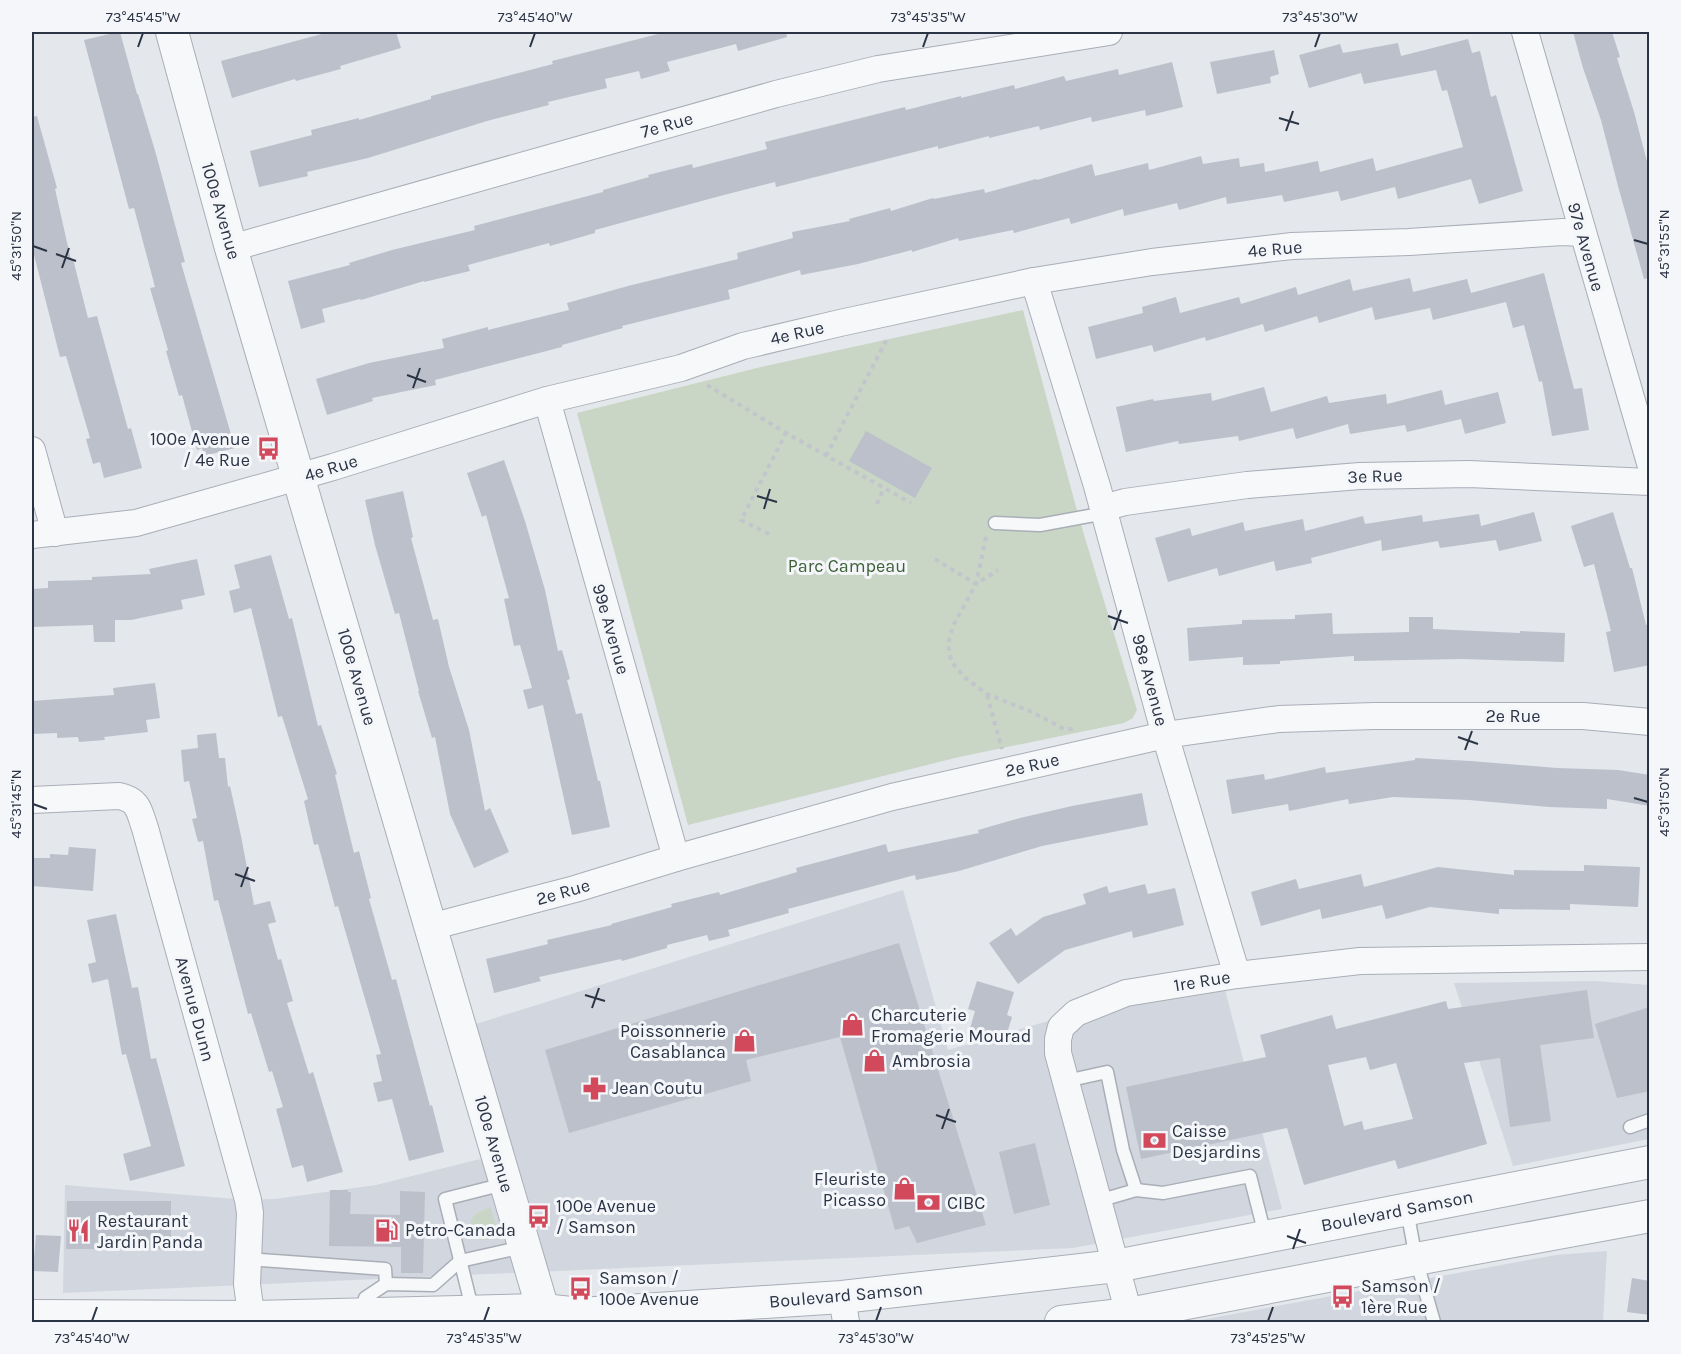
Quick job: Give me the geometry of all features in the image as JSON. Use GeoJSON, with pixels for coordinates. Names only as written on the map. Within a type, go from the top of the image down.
{"type":"FeatureCollection","features":[{"type":"Feature","properties":{"kind":"street","name":"100e Avenue"},"geometry":{"type":"LineString","coordinates":[[172,32],[231,248],[543,1316]]}},
{"type":"Feature","properties":{"kind":"street","name":"7e Rue"},"geometry":{"type":"LineString","coordinates":[[231,248],[776,94],[878,69],[1109,32]]}},
{"type":"Feature","properties":{"kind":"street","name":"97e Avenue"},"geometry":{"type":"LineString","coordinates":[[1525,32],[1650,463]]}},
{"type":"Feature","properties":{"kind":"street","name":"4e Rue"},"geometry":{"type":"LineString","coordinates":[[43,534],[136,524],[547,400],[681,368],[743,346],[1034,281],[1152,262],[1292,246],[1410,242],[1563,232],[1582,233]]}},
{"type":"Feature","properties":{"kind":"street","name":"98e Avenue"},"geometry":{"type":"LineString","coordinates":[[1034,281],[1104,510],[1165,735],[1237,975]]}},
{"type":"Feature","properties":{"kind":"street","name":"99e Avenue"},"geometry":{"type":"LineString","coordinates":[[547,400],[676,858]]}},
{"type":"Feature","properties":{"kind":"street"},"geometry":{"type":"LineString","coordinates":[[32,450],[43,534]]}},
{"type":"Feature","properties":{"kind":"street","name":"3e Rue"},"geometry":{"type":"LineString","coordinates":[[1104,510],[1125,502],[1247,485],[1360,476],[1469,474],[1650,482]]}},
{"type":"Feature","properties":{"kind":"street","name":"2e Rue"},"geometry":{"type":"LineString","coordinates":[[430,927],[575,889],[892,797],[1165,735],[1279,719],[1374,716],[1583,716],[1650,722]]}},
{"type":"Feature","properties":{"kind":"street","name":"Avenue Dunn"},"geometry":{"type":"LineString","coordinates":[[32,800],[119,796],[128,798],[138,808],[152,850],[248,1200],[250,1213],[247,1284],[252,1320]]}},
{"type":"Feature","properties":{"kind":"street","name":"1re Rue"},"geometry":{"type":"LineString","coordinates":[[1129,1314],[1058,1053],[1061,1027],[1076,1012],[1126,993],[1237,975],[1360,961],[1650,957]]}},
{"type":"Feature","properties":{"kind":"street","name":"Boulevard Samson"},"geometry":{"type":"LineString","coordinates":[[32,1316],[252,1320],[363,1314],[473,1312],[543,1316],[844,1310],[1116,1266],[1650,1162]]}},
{"type":"Feature","properties":{"kind":"street"},"geometry":{"type":"LineString","coordinates":[[1061,1323],[1129,1314],[1416,1258],[1650,1216]]}},
{"type":"Feature","properties":{"kind":"lane"},"geometry":{"type":"LineString","coordinates":[[991,527],[1040,525],[1104,510]]}},
{"type":"Feature","properties":{"kind":"lane"},"geometry":{"type":"LineString","coordinates":[[1066,1081],[1107,1072],[1123,1150],[1136,1190]]}},
{"type":"Feature","properties":{"kind":"lane"},"geometry":{"type":"LineString","coordinates":[[1630,1127],[1650,1120]]}},
{"type":"Feature","properties":{"kind":"lane"},"geometry":{"type":"LineString","coordinates":[[1098,1201],[1136,1190],[1163,1193],[1250,1176],[1265,1236]]}},
{"type":"Feature","properties":{"kind":"lane"},"geometry":{"type":"LineString","coordinates":[[473,1312],[445,1199],[506,1183]]}},
{"type":"Feature","properties":{"kind":"lane"},"geometry":{"type":"LineString","coordinates":[[1407,1209],[1416,1258],[1434,1323]]}},
{"type":"Feature","properties":{"kind":"lane"},"geometry":{"type":"LineString","coordinates":[[363,1314],[364,1298],[386,1284],[433,1285],[460,1261],[524,1247]]}},
{"type":"Feature","properties":{"kind":"lane"},"geometry":{"type":"LineString","coordinates":[[248,1259],[385,1269],[386,1284]]}},
{"type":"Feature","properties":{"kind":"path"},"geometry":{"type":"LineString","coordinates":[[826,456],[889,336]]}},
{"type":"Feature","properties":{"kind":"path"},"geometry":{"type":"LineString","coordinates":[[681,368],[786,433],[911,503]]}},
{"type":"Feature","properties":{"kind":"path"},"geometry":{"type":"LineString","coordinates":[[768,534],[741,519],[786,433]]}},
{"type":"Feature","properties":{"kind":"path"},"geometry":{"type":"LineString","coordinates":[[876,504],[884,488]]}},
{"type":"Feature","properties":{"kind":"path"},"geometry":{"type":"LineString","coordinates":[[991,527],[976,584],[953,626],[948,644],[951,661],[964,677],[987,694],[1032,712],[1064,729],[1079,730]]}},
{"type":"Feature","properties":{"kind":"path"},"geometry":{"type":"LineString","coordinates":[[934,559],[976,584]]}},
{"type":"Feature","properties":{"kind":"path"},"geometry":{"type":"LineString","coordinates":[[976,584],[998,570]]}},
{"type":"Feature","properties":{"kind":"path"},"geometry":{"type":"LineString","coordinates":[[987,694],[1002,750]]}},
{"type":"Feature","properties":{"kind":"shaded area"},"geometry":{"type":"Polygon","coordinates":[[[903,890],[948,1050],[1076,1013],[1222,978],[1282,1209],[1073,1248],[63,1293],[65,1185],[248,1200],[275,1199],[376,1185],[498,1156],[460,1029],[903,890]]]}},
{"type":"Feature","properties":{"kind":"shaded area"},"geometry":{"type":"Polygon","coordinates":[[[1594,981],[1649,985],[1649,1139],[1513,1166],[1454,983],[1594,981]]]}},
{"type":"Feature","properties":{"kind":"shaded area"},"geometry":{"type":"Polygon","coordinates":[[[1607,1251],[1603,1322],[1190,1322],[1556,1255],[1607,1251]]]}},
{"type":"Feature","properties":{"kind":"green space","name":"Parc Campeau"},"geometry":{"type":"Polygon","coordinates":[[[1023,310],[1079,518],[1137,710],[1133,718],[1124,723],[959,757],[688,825],[577,413],[761,367],[1023,310]]]}},
{"type":"Feature","properties":{"kind":"green space"},"geometry":{"type":"Polygon","coordinates":[[[490,1207],[499,1237],[480,1239],[472,1231],[471,1221],[476,1214],[490,1207]]]}},
{"type":"Feature","properties":{"kind":"building"},"geometry":{"type":"Polygon","coordinates":[[[120,32],[185,262],[181,263],[235,448],[204,456],[202,448],[197,450],[182,395],[179,396],[166,351],[168,350],[150,288],[155,287],[134,208],[129,209],[84,40],[120,32]]]}},
{"type":"Feature","properties":{"kind":"building"},"geometry":{"type":"Polygon","coordinates":[[[329,32],[396,32],[401,48],[340,66],[341,69],[296,81],[295,79],[232,98],[221,61],[329,32]]]}},
{"type":"Feature","properties":{"kind":"building"},"geometry":{"type":"Polygon","coordinates":[[[666,32],[786,32],[787,37],[738,51],[736,44],[667,62],[670,71],[641,79],[639,71],[605,79],[607,88],[548,102],[549,105],[487,121],[368,158],[307,172],[308,176],[259,187],[250,151],[312,135],[311,130],[359,118],[359,120],[431,99],[431,96],[553,64],[552,61],[666,32]]]}},
{"type":"Feature","properties":{"kind":"building"},"geometry":{"type":"Polygon","coordinates":[[[1573,32],[1612,32],[1620,57],[1617,58],[1650,173],[1650,278],[1644,279],[1601,120],[1573,32]]]}},
{"type":"Feature","properties":{"kind":"building"},"geometry":{"type":"Polygon","coordinates":[[[1468,39],[1472,53],[1480,51],[1491,97],[1496,95],[1523,191],[1479,204],[1471,179],[1398,199],[1395,187],[1341,201],[1338,191],[1284,202],[1282,195],[1227,204],[1226,197],[1179,210],[1177,203],[1124,216],[1123,209],[1071,224],[1069,218],[1014,233],[1013,230],[959,241],[958,238],[912,252],[912,250],[858,264],[801,275],[800,270],[728,290],[730,299],[622,326],[623,328],[562,345],[562,347],[435,380],[436,385],[372,398],[373,401],[327,415],[316,379],[369,363],[444,348],[442,339],[569,310],[567,303],[738,259],[737,253],[793,238],[792,232],[850,221],[849,219],[890,208],[891,211],[933,198],[984,189],[985,193],[1092,164],[1095,176],[1148,163],[1149,170],[1201,156],[1203,164],[1239,158],[1240,167],[1264,163],[1265,172],[1318,161],[1320,172],[1373,158],[1376,171],[1463,147],[1447,90],[1442,91],[1436,70],[1364,84],[1361,73],[1309,88],[1299,55],[1340,44],[1343,53],[1398,43],[1401,56],[1468,39]]]}},
{"type":"Feature","properties":{"kind":"building"},"geometry":{"type":"Polygon","coordinates":[[[1274,50],[1279,74],[1270,77],[1271,83],[1217,94],[1210,62],[1274,50]]]}},
{"type":"Feature","properties":{"kind":"building"},"geometry":{"type":"Polygon","coordinates":[[[1172,62],[1183,107],[1146,116],[1145,110],[1092,122],[1091,117],[1040,130],[1039,126],[938,149],[938,146],[776,187],[775,182],[595,230],[595,233],[550,246],[549,243],[468,265],[470,271],[322,309],[325,322],[301,329],[288,281],[350,265],[349,263],[392,250],[475,230],[474,226],[603,192],[603,190],[649,177],[648,175],[692,164],[693,168],[767,149],[765,142],[905,107],[906,110],[1014,85],[1015,89],[1064,76],[1066,81],[1118,69],[1119,75],[1172,62]]]}},
{"type":"Feature","properties":{"kind":"building"},"geometry":{"type":"Polygon","coordinates":[[[37,116],[57,188],[55,189],[71,260],[73,259],[88,318],[97,316],[128,429],[131,428],[142,468],[104,478],[100,462],[93,464],[86,439],[90,438],[66,356],[60,357],[32,247],[32,117],[37,116]]]}},
{"type":"Feature","properties":{"kind":"building"},"geometry":{"type":"Polygon","coordinates":[[[1544,273],[1574,389],[1582,388],[1589,430],[1552,436],[1542,381],[1539,382],[1524,325],[1513,328],[1506,302],[1433,320],[1430,308],[1375,320],[1372,307],[1319,323],[1317,316],[1265,332],[1263,324],[1206,341],[1205,337],[1154,352],[1152,345],[1096,359],[1088,327],[1143,313],[1142,307],[1176,297],[1180,313],[1239,297],[1241,304],[1296,287],[1298,295],[1350,279],[1353,291],[1410,278],[1413,292],[1467,279],[1471,293],[1544,273]]]}},
{"type":"Feature","properties":{"kind":"building"},"geometry":{"type":"Polygon","coordinates":[[[1264,387],[1271,412],[1327,396],[1329,403],[1386,394],[1387,404],[1442,390],[1445,405],[1498,392],[1506,423],[1465,434],[1461,419],[1407,432],[1405,425],[1350,434],[1348,424],[1296,439],[1293,428],[1239,441],[1238,436],[1179,444],[1178,441],[1126,452],[1116,407],[1153,399],[1154,401],[1211,393],[1212,401],[1264,387]]]}},
{"type":"Feature","properties":{"kind":"building"},"geometry":{"type":"Polygon","coordinates":[[[866,431],[932,468],[915,498],[849,461],[866,431]]]}},
{"type":"Feature","properties":{"kind":"building"},"geometry":{"type":"Polygon","coordinates":[[[504,460],[545,590],[558,651],[562,650],[570,679],[567,680],[576,714],[582,713],[610,827],[572,835],[543,705],[528,709],[523,690],[532,688],[520,645],[514,646],[504,599],[509,598],[486,515],[482,517],[467,473],[504,460]]]}},
{"type":"Feature","properties":{"kind":"building"},"geometry":{"type":"Polygon","coordinates":[[[403,491],[413,537],[411,538],[433,620],[438,619],[449,667],[469,730],[485,811],[490,808],[509,852],[474,868],[450,814],[435,737],[432,738],[418,691],[399,613],[395,614],[365,500],[403,491]]]}},
{"type":"Feature","properties":{"kind":"building"},"geometry":{"type":"Polygon","coordinates":[[[1534,512],[1542,541],[1499,551],[1496,540],[1440,548],[1438,541],[1382,551],[1381,540],[1311,558],[1312,563],[1276,571],[1274,561],[1219,576],[1217,568],[1168,582],[1155,538],[1190,528],[1192,536],[1243,522],[1245,531],[1303,519],[1305,531],[1363,516],[1365,524],[1422,515],[1423,522],[1479,514],[1481,526],[1534,512]]]}},
{"type":"Feature","properties":{"kind":"building"},"geometry":{"type":"Polygon","coordinates":[[[1613,512],[1630,568],[1632,568],[1646,625],[1650,624],[1650,665],[1614,672],[1606,632],[1611,631],[1594,564],[1584,567],[1571,526],[1613,512]]]}},
{"type":"Feature","properties":{"kind":"building"},"geometry":{"type":"Polygon","coordinates":[[[271,555],[289,619],[292,618],[318,726],[321,725],[337,774],[335,775],[354,853],[359,851],[371,898],[369,899],[392,980],[396,979],[444,1152],[409,1161],[392,1099],[378,1102],[373,1083],[382,1081],[376,1055],[381,1054],[338,906],[335,907],[318,844],[314,845],[304,801],[308,799],[282,716],[278,717],[251,608],[234,613],[229,591],[240,588],[234,565],[271,555]]]}},
{"type":"Feature","properties":{"kind":"building"},"geometry":{"type":"Polygon","coordinates":[[[197,559],[205,595],[181,600],[183,609],[131,620],[115,620],[115,642],[94,642],[93,625],[32,627],[32,589],[48,588],[48,581],[92,580],[92,577],[151,574],[149,569],[197,559]]]}},
{"type":"Feature","properties":{"kind":"building"},"geometry":{"type":"Polygon","coordinates":[[[1332,613],[1333,634],[1409,632],[1409,617],[1433,617],[1433,629],[1565,633],[1564,662],[1462,659],[1354,661],[1354,656],[1280,661],[1280,664],[1243,665],[1243,657],[1189,661],[1187,628],[1242,624],[1242,620],[1295,619],[1295,615],[1332,613]]]}},
{"type":"Feature","properties":{"kind":"building"},"geometry":{"type":"Polygon","coordinates":[[[155,683],[160,718],[146,720],[148,732],[79,742],[78,737],[57,738],[57,733],[32,734],[32,701],[114,695],[113,688],[155,683]]]}},
{"type":"Feature","properties":{"kind":"building"},"geometry":{"type":"Polygon","coordinates":[[[216,733],[219,758],[225,758],[228,787],[230,786],[254,905],[270,901],[276,922],[268,924],[293,1001],[287,1003],[309,1074],[313,1072],[343,1172],[307,1182],[303,1165],[292,1168],[276,1109],[283,1107],[272,1071],[269,1072],[251,1013],[248,1014],[218,900],[214,901],[203,841],[198,842],[192,819],[197,818],[189,781],[184,782],[181,750],[198,748],[197,735],[216,733]]]}},
{"type":"Feature","properties":{"kind":"building"},"geometry":{"type":"Polygon","coordinates":[[[1415,758],[1618,770],[1650,775],[1650,806],[1607,799],[1607,809],[1393,797],[1349,804],[1348,799],[1289,811],[1288,804],[1232,814],[1226,780],[1264,774],[1265,780],[1325,767],[1326,773],[1415,760],[1415,758]]]}},
{"type":"Feature","properties":{"kind":"building"},"geometry":{"type":"Polygon","coordinates":[[[1142,793],[1148,825],[1042,846],[959,871],[916,880],[915,875],[788,909],[789,913],[728,930],[730,936],[709,941],[707,935],[667,945],[667,948],[622,961],[621,959],[539,977],[541,981],[494,993],[486,959],[548,944],[547,940],[612,925],[672,907],[671,904],[719,892],[720,895],[797,872],[796,868],[886,844],[888,852],[979,833],[978,830],[1020,818],[1142,793]]]}},
{"type":"Feature","properties":{"kind":"building"},"geometry":{"type":"Polygon","coordinates":[[[69,847],[96,849],[93,891],[32,886],[32,858],[50,858],[50,854],[68,855],[69,847]]]}},
{"type":"Feature","properties":{"kind":"building"},"geometry":{"type":"Polygon","coordinates":[[[1584,865],[1640,867],[1638,907],[1570,904],[1570,910],[1499,909],[1499,914],[1430,907],[1386,919],[1382,905],[1322,919],[1320,909],[1261,926],[1251,892],[1296,879],[1299,889],[1361,874],[1364,887],[1438,867],[1514,875],[1514,870],[1584,871],[1584,865]]]}},
{"type":"Feature","properties":{"kind":"building"},"geometry":{"type":"Polygon","coordinates":[[[1145,884],[1148,894],[1175,888],[1184,925],[1133,938],[1132,931],[1065,950],[1018,984],[989,943],[1011,928],[1016,936],[1043,917],[1086,904],[1083,894],[1107,886],[1109,893],[1145,884]]]}},
{"type":"Feature","properties":{"kind":"building"},"geometry":{"type":"Polygon","coordinates":[[[116,914],[132,988],[138,987],[151,1059],[156,1058],[185,1166],[130,1181],[123,1154],[151,1146],[126,1054],[122,1055],[108,979],[92,983],[88,964],[96,962],[87,920],[116,914]]]}},
{"type":"Feature","properties":{"kind":"building"},"geometry":{"type":"Polygon","coordinates":[[[899,943],[986,1225],[917,1243],[909,1226],[895,1230],[840,1037],[746,1060],[751,1081],[569,1133],[545,1050],[899,943]]]}},
{"type":"Feature","properties":{"kind":"building"},"geometry":{"type":"Polygon","coordinates":[[[977,981],[1014,992],[1007,1015],[1012,1017],[1004,1043],[969,1032],[975,1011],[968,1009],[977,981]]]}},
{"type":"Feature","properties":{"kind":"building"},"geometry":{"type":"Polygon","coordinates":[[[1587,990],[1594,1038],[1540,1045],[1551,1121],[1510,1127],[1500,1058],[1464,1063],[1487,1144],[1398,1169],[1395,1160],[1304,1185],[1287,1128],[1141,1159],[1126,1087],[1266,1057],[1260,1035],[1332,1015],[1336,1029],[1446,1001],[1448,1009],[1587,990]],[[1366,1057],[1328,1065],[1344,1126],[1362,1121],[1364,1130],[1413,1119],[1396,1063],[1370,1070],[1366,1057]]]}},
{"type":"Feature","properties":{"kind":"building"},"geometry":{"type":"Polygon","coordinates":[[[1650,1007],[1650,1091],[1617,1098],[1595,1024],[1650,1007]]]}},
{"type":"Feature","properties":{"kind":"building"},"geometry":{"type":"Polygon","coordinates":[[[1035,1143],[1050,1205],[1014,1214],[999,1152],[1035,1143]]]}},
{"type":"Feature","properties":{"kind":"building"},"geometry":{"type":"Polygon","coordinates":[[[330,1190],[351,1192],[350,1214],[400,1215],[400,1191],[425,1192],[423,1273],[401,1273],[401,1247],[329,1246],[330,1190]]]}},
{"type":"Feature","properties":{"kind":"building"},"geometry":{"type":"Polygon","coordinates":[[[67,1201],[171,1201],[171,1249],[66,1249],[67,1201]]]}},
{"type":"Feature","properties":{"kind":"building"},"geometry":{"type":"Polygon","coordinates":[[[36,1235],[61,1236],[58,1272],[33,1271],[36,1235]]]}},
{"type":"Feature","properties":{"kind":"building"},"geometry":{"type":"Polygon","coordinates":[[[1632,1278],[1650,1281],[1650,1315],[1627,1312],[1632,1278]]]}},
{"type":"Feature","properties":{"kind":"place","name":"100e Avenue / 4e Rue"},"geometry":{"type":"Point","coordinates":[268,449]}},
{"type":"Feature","properties":{"kind":"place","name":"Charcuterie Fromagerie Mourad"},"geometry":{"type":"Point","coordinates":[853,1025]}},
{"type":"Feature","properties":{"kind":"place","name":"Poissonnerie Casablanca"},"geometry":{"type":"Point","coordinates":[744,1041]}},
{"type":"Feature","properties":{"kind":"place","name":"Ambrosia"},"geometry":{"type":"Point","coordinates":[874,1061]}},
{"type":"Feature","properties":{"kind":"place","name":"Jean Coutu"},"geometry":{"type":"Point","coordinates":[594,1088]}},
{"type":"Feature","properties":{"kind":"place","name":"Caisse Desjardins"},"geometry":{"type":"Point","coordinates":[1154,1141]}},
{"type":"Feature","properties":{"kind":"place","name":"Fleuriste Picasso"},"geometry":{"type":"Point","coordinates":[904,1189]}},
{"type":"Feature","properties":{"kind":"place","name":"CIBC"},"geometry":{"type":"Point","coordinates":[929,1203]}},
{"type":"Feature","properties":{"kind":"place","name":"100e Avenue / Samson"},"geometry":{"type":"Point","coordinates":[538,1216]}},
{"type":"Feature","properties":{"kind":"place","name":"Petro-Canada"},"geometry":{"type":"Point","coordinates":[387,1230]}},
{"type":"Feature","properties":{"kind":"place","name":"Restaurant Jardin Panda"},"geometry":{"type":"Point","coordinates":[79,1231]}},
{"type":"Feature","properties":{"kind":"place","name":"Samson / 100e Avenue"},"geometry":{"type":"Point","coordinates":[581,1288]}},
{"type":"Feature","properties":{"kind":"place","name":"Samson / 1ère Rue"},"geometry":{"type":"Point","coordinates":[1343,1296]}}]}
